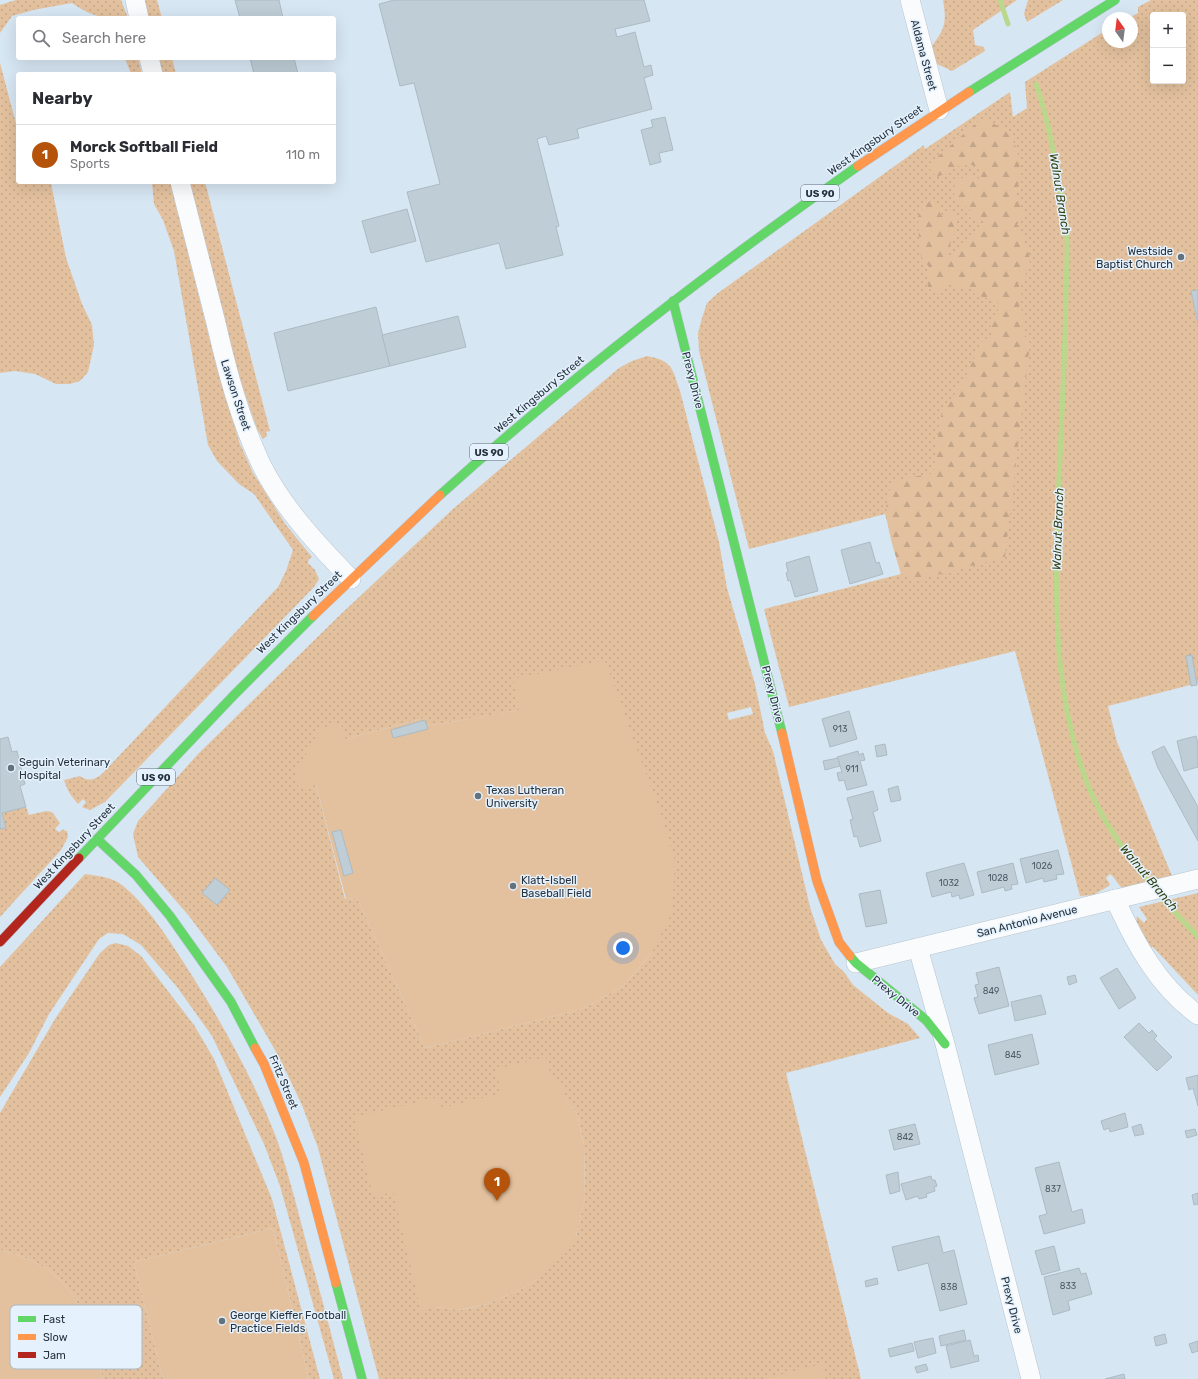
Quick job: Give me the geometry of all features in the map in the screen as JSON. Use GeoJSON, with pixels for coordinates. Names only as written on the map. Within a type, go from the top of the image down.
{"type":"FeatureCollection","features":[{"type":"Feature","properties":{"kind":"main road","name":"West Kingsbury Street"},"geometry":{"type":"LineString","coordinates":[[0,942],[230,698],[351,578],[479,460],[617,344],[673,301],[853,170],[939,110],[1050,39],[1115,0]]}},
{"type":"Feature","properties":{"kind":"main road","name":"Prexy Drive"},"geometry":{"type":"LineString","coordinates":[[673,301],[783,736],[817,881],[839,942],[856,963],[926,1020],[945,1044]]}},
{"type":"Feature","properties":{"kind":"main road","name":"Fritz Street"},"geometry":{"type":"LineString","coordinates":[[97,839],[136,875],[182,932],[231,1002],[264,1064],[304,1163],[362,1379]]}},
{"type":"Feature","properties":{"kind":"street"},"geometry":{"type":"LineString","coordinates":[[135,0],[139,16]]}},
{"type":"Feature","properties":{"kind":"street","name":"Aldama Street"},"geometry":{"type":"LineString","coordinates":[[910,0],[939,110]]}},
{"type":"Feature","properties":{"kind":"street"},"geometry":{"type":"LineString","coordinates":[[150,60],[152,72]]}},
{"type":"Feature","properties":{"kind":"street","name":"Lawson Street"},"geometry":{"type":"LineString","coordinates":[[181,184],[225,360],[252,445],[262,466],[294,515],[317,544],[351,578]]}},
{"type":"Feature","properties":{"kind":"street","name":"San Antonio Avenue"},"geometry":{"type":"LineString","coordinates":[[856,963],[1198,879]]}},
{"type":"Feature","properties":{"kind":"street"},"geometry":{"type":"LineString","coordinates":[[1115,899],[1131,934],[1155,972],[1182,1001],[1198,1015]]}},
{"type":"Feature","properties":{"kind":"street","name":"Prexy Drive"},"geometry":{"type":"LineString","coordinates":[[918,948],[945,1044],[1031,1379]]}},
{"type":"Feature","properties":{"kind":"green space"},"geometry":{"type":"Polygon","coordinates":[[[16,0],[121,0],[127,16],[99,16],[87,12],[72,3],[33,10],[12,16],[0,33],[0,5],[16,0]]]}},
{"type":"Feature","properties":{"kind":"green space"},"geometry":{"type":"Polygon","coordinates":[[[144,0],[157,0],[161,16],[148,16],[144,0]]]}},
{"type":"Feature","properties":{"kind":"green space"},"geometry":{"type":"Polygon","coordinates":[[[943,0],[1017,0],[973,30],[975,45],[984,47],[985,51],[952,71],[935,63],[931,47],[944,25],[945,15],[943,0]]]}},
{"type":"Feature","properties":{"kind":"green space"},"geometry":{"type":"Polygon","coordinates":[[[1028,0],[1063,0],[1027,22],[1024,14],[1028,0]]]}},
{"type":"Feature","properties":{"kind":"green space"},"geometry":{"type":"Polygon","coordinates":[[[1151,0],[1198,0],[1198,290],[1191,292],[1198,325],[1198,683],[1108,706],[1117,742],[1172,876],[1123,888],[1110,874],[1106,878],[1110,884],[1109,886],[1093,895],[1080,896],[1015,651],[789,707],[764,609],[901,574],[885,514],[749,549],[699,351],[698,333],[707,303],[718,293],[924,145],[925,149],[1010,92],[1013,117],[1027,108],[1025,82],[1102,33],[1102,48],[1138,48],[1138,7],[1151,0]]]}},
{"type":"Feature","properties":{"kind":"green space"},"geometry":{"type":"Polygon","coordinates":[[[126,60],[138,60],[142,72],[130,72],[126,60]]]}},
{"type":"Feature","properties":{"kind":"green space"},"geometry":{"type":"Polygon","coordinates":[[[158,60],[172,60],[176,72],[162,72],[158,60]]]}},
{"type":"Feature","properties":{"kind":"green space"},"geometry":{"type":"Polygon","coordinates":[[[0,63],[16,123],[16,184],[51,184],[66,258],[82,304],[92,325],[94,345],[88,372],[80,381],[70,384],[56,384],[35,374],[15,371],[0,373],[0,63]]]}},
{"type":"Feature","properties":{"kind":"green space"},"geometry":{"type":"Polygon","coordinates":[[[981,119],[1000,127],[1012,139],[1016,147],[1020,166],[1020,177],[1016,195],[1024,212],[1017,225],[1027,248],[1030,262],[1025,276],[1018,283],[1022,296],[1019,306],[1023,312],[1022,330],[1030,343],[1005,557],[918,580],[901,574],[888,524],[886,510],[888,497],[892,487],[900,480],[933,473],[941,416],[965,378],[981,342],[991,336],[992,330],[990,325],[998,311],[998,302],[974,294],[971,287],[958,287],[951,281],[944,289],[935,293],[928,288],[927,279],[931,270],[920,255],[918,217],[924,204],[932,201],[940,206],[940,214],[944,218],[952,210],[956,212],[956,229],[946,256],[952,258],[958,250],[985,226],[982,218],[977,221],[970,218],[970,210],[955,197],[954,192],[956,183],[961,178],[968,176],[979,179],[980,173],[977,166],[961,165],[938,177],[930,171],[935,159],[981,119]]]}},
{"type":"Feature","properties":{"kind":"green space"},"geometry":{"type":"Polygon","coordinates":[[[152,184],[171,184],[218,372],[240,444],[253,473],[286,525],[312,557],[309,559],[308,563],[315,570],[319,579],[314,587],[105,802],[90,810],[82,807],[86,802],[83,799],[78,804],[66,787],[64,780],[80,776],[91,780],[102,774],[278,587],[286,571],[293,550],[254,494],[239,484],[217,461],[208,445],[174,251],[163,220],[154,204],[152,184]]]}},
{"type":"Feature","properties":{"kind":"green space"},"geometry":{"type":"Polygon","coordinates":[[[190,184],[206,184],[270,431],[266,432],[267,436],[263,439],[257,429],[239,377],[190,184]]]}},
{"type":"Feature","properties":{"kind":"green space","name":"Texas Lutheran University"},"geometry":{"type":"Polygon","coordinates":[[[647,356],[667,363],[673,371],[680,391],[719,542],[727,588],[755,684],[765,733],[773,751],[810,907],[821,940],[835,964],[844,972],[853,985],[888,1013],[908,1024],[920,1038],[786,1073],[861,1379],[379,1379],[318,1148],[302,1105],[279,1057],[227,967],[189,916],[138,857],[133,834],[138,821],[198,754],[340,615],[453,509],[619,368],[632,361],[647,356]],[[514,679],[520,710],[427,726],[425,718],[356,736],[346,740],[316,785],[345,899],[357,898],[425,1048],[583,1009],[623,986],[652,953],[514,679]],[[751,707],[727,713],[729,720],[753,714],[751,707]],[[565,1097],[436,1307],[461,1310],[487,1304],[520,1290],[536,1280],[576,1236],[585,1198],[584,1145],[577,1113],[566,1101],[565,1097]]]}},
{"type":"Feature","properties":{"kind":"green space","name":"Klatt-Isbell Baseball Field"},"geometry":{"type":"Polygon","coordinates":[[[605,660],[661,815],[675,861],[672,913],[652,953],[623,986],[583,1009],[425,1048],[357,898],[346,899],[316,785],[299,790],[295,773],[321,728],[341,723],[346,740],[425,718],[427,726],[519,710],[513,679],[605,660]]]}},
{"type":"Feature","properties":{"kind":"green space"},"geometry":{"type":"Polygon","coordinates":[[[26,807],[29,815],[46,811],[52,812],[60,823],[55,829],[59,832],[64,829],[67,831],[68,837],[61,850],[0,917],[0,829],[2,813],[26,807]]]}},
{"type":"Feature","properties":{"kind":"green space"},"geometry":{"type":"Polygon","coordinates":[[[85,874],[105,877],[118,882],[148,911],[171,943],[197,984],[223,1027],[246,1070],[276,1137],[292,1189],[343,1379],[334,1379],[280,1186],[264,1144],[212,1036],[177,987],[141,945],[123,934],[108,933],[99,939],[49,1014],[29,1053],[0,1097],[0,967],[85,874]]]}},
{"type":"Feature","properties":{"kind":"green space"},"geometry":{"type":"Polygon","coordinates":[[[1198,893],[1198,995],[1153,947],[1146,949],[1136,923],[1137,916],[1144,923],[1147,919],[1139,907],[1198,893]]]}},
{"type":"Feature","properties":{"kind":"green space"},"geometry":{"type":"Polygon","coordinates":[[[116,943],[128,946],[141,956],[194,1025],[214,1059],[272,1199],[320,1379],[309,1379],[273,1228],[134,1262],[163,1379],[103,1379],[100,1369],[142,1369],[142,1305],[78,1305],[61,1281],[45,1268],[25,1258],[0,1250],[0,1113],[55,1019],[100,953],[109,945],[116,943]]]}},
{"type":"Feature","properties":{"kind":"green space"},"geometry":{"type":"Polygon","coordinates":[[[546,1057],[551,1075],[561,1081],[566,1101],[577,1113],[584,1145],[585,1198],[576,1236],[566,1251],[549,1269],[536,1280],[520,1290],[487,1304],[460,1310],[436,1307],[421,1311],[393,1192],[373,1197],[354,1117],[439,1097],[442,1108],[501,1093],[496,1069],[546,1057]]]}},
{"type":"Feature","properties":{"kind":"green space","name":"George Kieffer Football Practice Fields"},"geometry":{"type":"Polygon","coordinates":[[[273,1228],[309,1379],[163,1379],[134,1262],[273,1228]]]}},
{"type":"Feature","properties":{"kind":"green space"},"geometry":{"type":"Polygon","coordinates":[[[0,1250],[25,1258],[45,1268],[61,1281],[78,1305],[10,1305],[10,1369],[100,1369],[103,1379],[0,1379],[0,1250]]]}},
{"type":"Feature","properties":{"kind":"green space"},"geometry":{"type":"Polygon","coordinates":[[[822,1364],[826,1379],[763,1379],[822,1364]]]}},
{"type":"Feature","properties":{"kind":"building"},"geometry":{"type":"Polygon","coordinates":[[[235,0],[279,0],[283,16],[239,16],[235,0]]]}},
{"type":"Feature","properties":{"kind":"building"},"geometry":{"type":"Polygon","coordinates":[[[394,0],[644,0],[650,21],[615,29],[617,37],[635,32],[644,67],[651,65],[653,75],[644,78],[652,109],[577,129],[579,138],[549,145],[546,136],[537,139],[559,226],[556,227],[563,255],[506,269],[499,243],[426,262],[407,192],[440,184],[414,83],[400,86],[379,4],[394,0]]]}},
{"type":"Feature","properties":{"kind":"building"},"geometry":{"type":"Polygon","coordinates":[[[250,60],[294,60],[298,72],[254,72],[250,60]]]}},
{"type":"Feature","properties":{"kind":"building"},"geometry":{"type":"Polygon","coordinates":[[[665,117],[673,150],[659,153],[661,162],[650,165],[641,130],[653,127],[651,120],[665,117]]]}},
{"type":"Feature","properties":{"kind":"building"},"geometry":{"type":"Polygon","coordinates":[[[407,209],[416,241],[371,253],[362,221],[407,209]]]}},
{"type":"Feature","properties":{"kind":"building"},"geometry":{"type":"Polygon","coordinates":[[[1198,290],[1198,324],[1191,291],[1198,290]]]}},
{"type":"Feature","properties":{"kind":"building"},"geometry":{"type":"Polygon","coordinates":[[[376,307],[390,366],[288,391],[274,333],[376,307]]]}},
{"type":"Feature","properties":{"kind":"building"},"geometry":{"type":"Polygon","coordinates":[[[458,316],[466,347],[390,366],[382,335],[458,316]]]}},
{"type":"Feature","properties":{"kind":"building"},"geometry":{"type":"Polygon","coordinates":[[[870,542],[876,563],[879,562],[883,574],[850,584],[841,550],[870,542]]]}},
{"type":"Feature","properties":{"kind":"building"},"geometry":{"type":"Polygon","coordinates":[[[809,556],[818,591],[795,597],[790,580],[788,581],[786,563],[809,556]]]}},
{"type":"Feature","properties":{"kind":"building"},"geometry":{"type":"Polygon","coordinates":[[[1192,655],[1197,685],[1191,686],[1186,656],[1192,655]]]}},
{"type":"Feature","properties":{"kind":"building"},"geometry":{"type":"Polygon","coordinates":[[[849,711],[857,739],[830,747],[822,719],[849,711]]]}},
{"type":"Feature","properties":{"kind":"building"},"geometry":{"type":"Polygon","coordinates":[[[425,720],[428,729],[393,738],[391,730],[425,720]]]}},
{"type":"Feature","properties":{"kind":"building"},"geometry":{"type":"Polygon","coordinates":[[[1196,736],[1198,744],[1198,767],[1184,771],[1177,741],[1196,736]]]}},
{"type":"Feature","properties":{"kind":"building","name":"Seguin Veterinary Hospital"},"geometry":{"type":"Polygon","coordinates":[[[8,737],[12,752],[17,751],[25,784],[20,786],[26,807],[2,813],[6,828],[0,829],[0,739],[8,737]]]}},
{"type":"Feature","properties":{"kind":"building"},"geometry":{"type":"Polygon","coordinates":[[[885,744],[887,755],[877,757],[875,746],[885,744]]]}},
{"type":"Feature","properties":{"kind":"building"},"geometry":{"type":"Polygon","coordinates":[[[1164,746],[1198,807],[1198,841],[1158,768],[1152,752],[1164,746]]]}},
{"type":"Feature","properties":{"kind":"building"},"geometry":{"type":"Polygon","coordinates":[[[858,751],[859,755],[863,753],[865,760],[860,761],[867,785],[847,790],[844,780],[839,781],[837,773],[842,772],[837,757],[858,751]]]}},
{"type":"Feature","properties":{"kind":"building"},"geometry":{"type":"Polygon","coordinates":[[[838,758],[840,766],[825,770],[823,761],[838,758]]]}},
{"type":"Feature","properties":{"kind":"building"},"geometry":{"type":"Polygon","coordinates":[[[898,786],[901,800],[891,802],[888,789],[898,786]]]}},
{"type":"Feature","properties":{"kind":"building"},"geometry":{"type":"Polygon","coordinates":[[[873,791],[878,810],[873,812],[881,841],[860,847],[857,836],[854,837],[850,820],[853,819],[847,798],[873,791]]]}},
{"type":"Feature","properties":{"kind":"building"},"geometry":{"type":"Polygon","coordinates":[[[341,830],[353,873],[344,876],[332,832],[341,830]]]}},
{"type":"Feature","properties":{"kind":"building"},"geometry":{"type":"Polygon","coordinates":[[[1058,850],[1064,874],[1056,875],[1057,879],[1044,882],[1043,878],[1026,883],[1020,859],[1058,850]]]}},
{"type":"Feature","properties":{"kind":"building"},"geometry":{"type":"Polygon","coordinates":[[[964,863],[974,895],[960,899],[959,895],[952,897],[951,892],[932,897],[926,873],[964,863]]]}},
{"type":"Feature","properties":{"kind":"building"},"geometry":{"type":"Polygon","coordinates":[[[1013,863],[1018,884],[1011,885],[1012,889],[1005,891],[1004,887],[982,893],[977,872],[1013,863]]]}},
{"type":"Feature","properties":{"kind":"building"},"geometry":{"type":"Polygon","coordinates":[[[215,878],[230,890],[217,905],[202,893],[215,878]]]}},
{"type":"Feature","properties":{"kind":"building"},"geometry":{"type":"Polygon","coordinates":[[[880,890],[887,923],[866,927],[859,894],[880,890]]]}},
{"type":"Feature","properties":{"kind":"building"},"geometry":{"type":"Polygon","coordinates":[[[999,967],[1009,1006],[979,1014],[974,998],[978,997],[975,985],[979,984],[976,973],[999,967]]]}},
{"type":"Feature","properties":{"kind":"building"},"geometry":{"type":"Polygon","coordinates":[[[1117,968],[1136,998],[1119,1009],[1100,978],[1117,968]]]}},
{"type":"Feature","properties":{"kind":"building"},"geometry":{"type":"Polygon","coordinates":[[[1075,975],[1077,982],[1069,985],[1067,977],[1075,975]]]}},
{"type":"Feature","properties":{"kind":"building"},"geometry":{"type":"Polygon","coordinates":[[[1041,995],[1046,1014],[1015,1021],[1011,1002],[1041,995]]]}},
{"type":"Feature","properties":{"kind":"building"},"geometry":{"type":"Polygon","coordinates":[[[1139,1023],[1149,1033],[1152,1030],[1157,1036],[1154,1039],[1172,1057],[1157,1071],[1124,1037],[1139,1023]]]}},
{"type":"Feature","properties":{"kind":"building"},"geometry":{"type":"Polygon","coordinates":[[[1032,1034],[1039,1064],[995,1075],[988,1045],[1032,1034]]]}},
{"type":"Feature","properties":{"kind":"building"},"geometry":{"type":"Polygon","coordinates":[[[1198,1075],[1198,1106],[1193,1088],[1189,1090],[1186,1078],[1198,1075]]]}},
{"type":"Feature","properties":{"kind":"building"},"geometry":{"type":"Polygon","coordinates":[[[1125,1113],[1128,1127],[1110,1132],[1109,1128],[1104,1130],[1101,1121],[1125,1113]]]}},
{"type":"Feature","properties":{"kind":"building"},"geometry":{"type":"Polygon","coordinates":[[[915,1124],[920,1144],[894,1150],[889,1130],[915,1124]]]}},
{"type":"Feature","properties":{"kind":"building"},"geometry":{"type":"Polygon","coordinates":[[[1141,1124],[1144,1134],[1135,1136],[1132,1127],[1141,1124]]]}},
{"type":"Feature","properties":{"kind":"building"},"geometry":{"type":"Polygon","coordinates":[[[1195,1129],[1197,1135],[1187,1138],[1185,1131],[1195,1129]]]}},
{"type":"Feature","properties":{"kind":"building"},"geometry":{"type":"Polygon","coordinates":[[[1059,1162],[1072,1212],[1082,1209],[1085,1223],[1044,1234],[1039,1216],[1047,1214],[1035,1168],[1059,1162]]]}},
{"type":"Feature","properties":{"kind":"building"},"geometry":{"type":"Polygon","coordinates":[[[898,1172],[900,1191],[890,1194],[886,1175],[898,1172]]]}},
{"type":"Feature","properties":{"kind":"building"},"geometry":{"type":"Polygon","coordinates":[[[931,1176],[932,1180],[935,1180],[937,1186],[934,1187],[935,1191],[926,1194],[927,1197],[919,1199],[918,1196],[906,1200],[901,1184],[931,1176]]]}},
{"type":"Feature","properties":{"kind":"building"},"geometry":{"type":"Polygon","coordinates":[[[1198,1193],[1198,1204],[1194,1205],[1192,1195],[1198,1193]]]}},
{"type":"Feature","properties":{"kind":"building"},"geometry":{"type":"Polygon","coordinates":[[[939,1236],[943,1253],[954,1250],[967,1304],[940,1311],[928,1263],[898,1271],[892,1247],[939,1236]]]}},
{"type":"Feature","properties":{"kind":"building"},"geometry":{"type":"Polygon","coordinates":[[[1054,1246],[1060,1270],[1042,1275],[1035,1251],[1054,1246]]]}},
{"type":"Feature","properties":{"kind":"building"},"geometry":{"type":"Polygon","coordinates":[[[1079,1268],[1081,1274],[1086,1273],[1092,1294],[1068,1301],[1070,1310],[1053,1315],[1044,1277],[1079,1268]]]}},
{"type":"Feature","properties":{"kind":"building"},"geometry":{"type":"Polygon","coordinates":[[[877,1278],[878,1284],[866,1287],[865,1281],[877,1278]]]}},
{"type":"Feature","properties":{"kind":"building"},"geometry":{"type":"Polygon","coordinates":[[[964,1330],[966,1340],[941,1346],[939,1336],[964,1330]]]}},
{"type":"Feature","properties":{"kind":"building"},"geometry":{"type":"Polygon","coordinates":[[[1165,1334],[1167,1343],[1156,1346],[1154,1337],[1165,1334]]]}},
{"type":"Feature","properties":{"kind":"building"},"geometry":{"type":"Polygon","coordinates":[[[933,1338],[936,1353],[918,1358],[914,1342],[933,1338]]]}},
{"type":"Feature","properties":{"kind":"building"},"geometry":{"type":"Polygon","coordinates":[[[970,1340],[974,1356],[978,1355],[979,1361],[951,1368],[946,1346],[970,1340]]]}},
{"type":"Feature","properties":{"kind":"building"},"geometry":{"type":"Polygon","coordinates":[[[1198,1341],[1198,1351],[1192,1353],[1189,1344],[1198,1341]]]}},
{"type":"Feature","properties":{"kind":"building"},"geometry":{"type":"Polygon","coordinates":[[[912,1343],[914,1351],[890,1357],[888,1349],[912,1343]]]}},
{"type":"Feature","properties":{"kind":"building"},"geometry":{"type":"Polygon","coordinates":[[[926,1364],[928,1370],[917,1373],[915,1367],[926,1364]]]}},
{"type":"Feature","properties":{"kind":"building"},"geometry":{"type":"Polygon","coordinates":[[[1124,1374],[1125,1379],[1105,1379],[1124,1374]]]}},
{"type":"Feature","properties":{"kind":"waterway","name":"Walnut Branch"},"geometry":{"type":"LineString","coordinates":[[1000,0],[1008,24]]}},
{"type":"Feature","properties":{"kind":"waterway","name":"Walnut Branch"},"geometry":{"type":"LineString","coordinates":[[1036,84],[1045,112],[1053,150],[1064,209],[1067,239],[1056,570],[1058,634],[1064,696],[1078,758],[1095,801],[1117,839],[1152,886]]}},
{"type":"Feature","properties":{"kind":"waterway","name":"Walnut Branch"},"geometry":{"type":"LineString","coordinates":[[1158,894],[1198,937]]}},
{"type":"Feature","properties":{"kind":"traffic: fast"},"geometry":{"type":"LineString","coordinates":[[969,92],[1115,0]]}},
{"type":"Feature","properties":{"kind":"traffic: fast"},"geometry":{"type":"LineString","coordinates":[[440,495],[541,408],[644,324],[750,244],[858,166]]}},
{"type":"Feature","properties":{"kind":"traffic: fast"},"geometry":{"type":"LineString","coordinates":[[673,301],[782,733]]}},
{"type":"Feature","properties":{"kind":"traffic: fast"},"geometry":{"type":"LineString","coordinates":[[79,858],[233,696],[313,616]]}},
{"type":"Feature","properties":{"kind":"traffic: fast"},"geometry":{"type":"LineString","coordinates":[[97,839],[136,875],[170,916],[231,1002],[255,1048]]}},
{"type":"Feature","properties":{"kind":"traffic: fast"},"geometry":{"type":"LineString","coordinates":[[850,956],[856,963],[926,1020],[945,1044]]}},
{"type":"Feature","properties":{"kind":"traffic: fast"},"geometry":{"type":"LineString","coordinates":[[336,1283],[362,1379]]}},
{"type":"Feature","properties":{"kind":"traffic: slow"},"geometry":{"type":"LineString","coordinates":[[858,166],[969,92]]}},
{"type":"Feature","properties":{"kind":"traffic: slow"},"geometry":{"type":"LineString","coordinates":[[313,616],[440,495]]}},
{"type":"Feature","properties":{"kind":"traffic: slow"},"geometry":{"type":"LineString","coordinates":[[782,733],[817,881],[839,942],[850,956]]}},
{"type":"Feature","properties":{"kind":"traffic: slow"},"geometry":{"type":"LineString","coordinates":[[255,1048],[264,1064],[304,1163],[336,1283]]}},
{"type":"Feature","properties":{"kind":"traffic: jam"},"geometry":{"type":"LineString","coordinates":[[0,942],[79,858]]}},
{"type":"Feature","properties":{"kind":"place","name":"Westside Baptist Church"},"geometry":{"type":"Point","coordinates":[1181,257]}},
{"type":"Feature","properties":{"kind":"place","name":"Seguin Veterinary Hospital"},"geometry":{"type":"Point","coordinates":[11,768]}},
{"type":"Feature","properties":{"kind":"place","name":"Texas Lutheran University"},"geometry":{"type":"Point","coordinates":[478,796]}},
{"type":"Feature","properties":{"kind":"place","name":"Klatt-Isbell Baseball Field"},"geometry":{"type":"Point","coordinates":[513,886]}},
{"type":"Feature","properties":{"kind":"place","name":"Morck Softball Field"},"geometry":{"type":"Point","coordinates":[497,1201]}},
{"type":"Feature","properties":{"kind":"place","name":"George Kieffer Football Practice Fields"},"geometry":{"type":"Point","coordinates":[222,1321]}}]}
